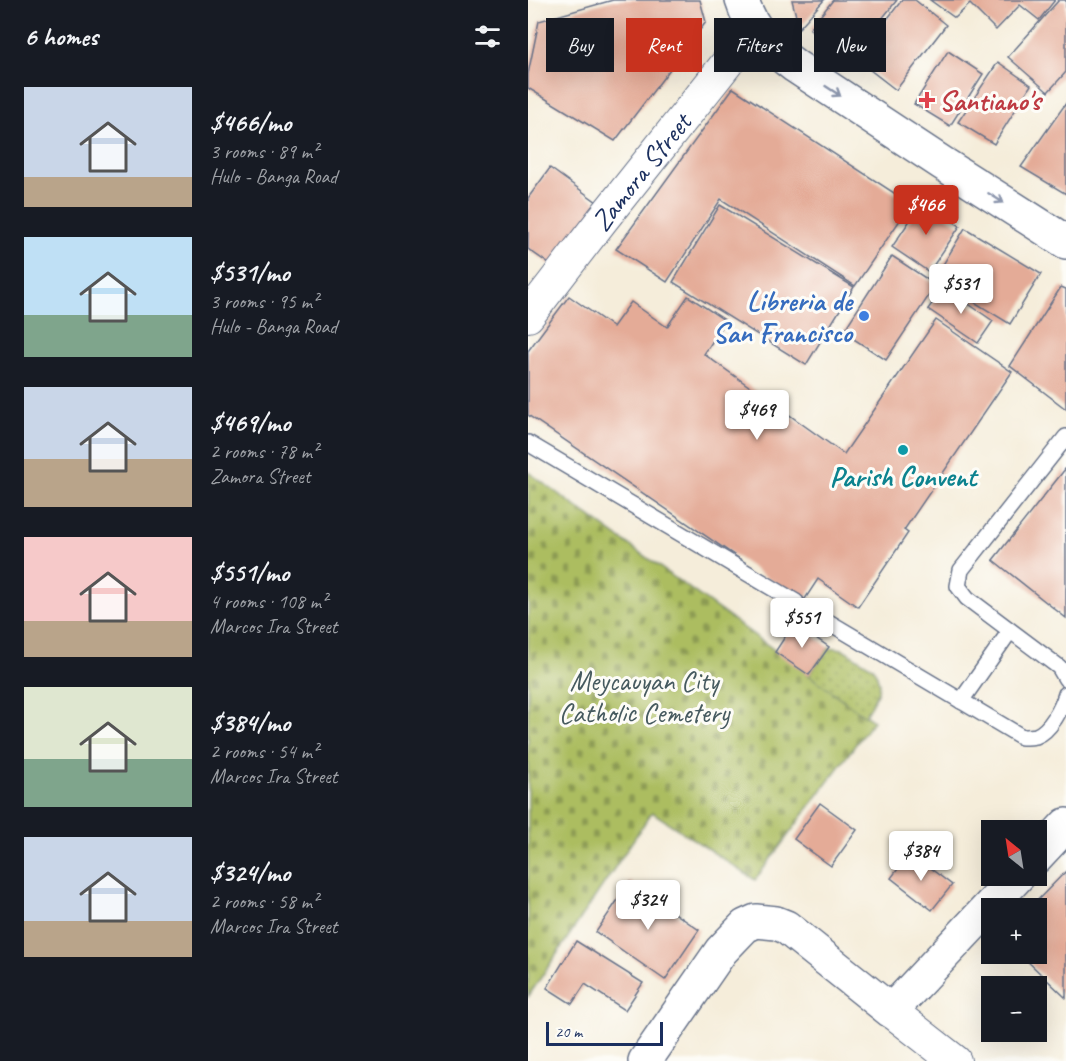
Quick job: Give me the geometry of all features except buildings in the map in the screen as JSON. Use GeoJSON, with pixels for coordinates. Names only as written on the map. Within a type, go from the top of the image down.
{"type":"FeatureCollection","features":[{"type":"Feature","properties":{"kind":"street"},"geometry":{"type":"LineString","coordinates":[[749,14],[772,48],[795,66],[1066,242]]}},
{"type":"Feature","properties":{"kind":"street","name":"Zamora Street"},"geometry":{"type":"LineString","coordinates":[[528,315],[609,210],[749,14]]}},
{"type":"Feature","properties":{"kind":"street"},"geometry":{"type":"LineString","coordinates":[[1047,845],[1066,825]]}},
{"type":"Feature","properties":{"kind":"street"},"geometry":{"type":"LineString","coordinates":[[891,1011],[1009,886]]}},
{"type":"Feature","properties":{"kind":"street"},"geometry":{"type":"LineString","coordinates":[[645,1061],[721,951],[745,926],[756,921],[776,923],[786,927],[955,1061]]}},
{"type":"Feature","properties":{"kind":"lane"},"geometry":{"type":"LineString","coordinates":[[1066,437],[961,570],[958,586],[967,598],[1059,667],[1066,679]]}},
{"type":"Feature","properties":{"kind":"lane"},"geometry":{"type":"LineString","coordinates":[[528,443],[796,602]]}},
{"type":"Feature","properties":{"kind":"lane"},"geometry":{"type":"LineString","coordinates":[[820,617],[1022,737],[1035,736],[1048,729],[1064,702],[1066,694]]}},
{"type":"Feature","properties":{"kind":"lane"},"geometry":{"type":"LineString","coordinates":[[961,701],[1010,631]]}},
{"type":"Feature","properties":{"kind":"green space","name":"Meycauyan City Catholic Cemetery"},"geometry":{"type":"Polygon","coordinates":[[[528,472],[873,721],[755,880],[652,812],[528,997],[528,472]]]}},
{"type":"Feature","properties":{"kind":"green space"},"geometry":{"type":"Polygon","coordinates":[[[829,647],[843,649],[872,667],[876,673],[879,683],[878,691],[865,716],[809,675],[829,647]]]}},
{"type":"Feature","properties":{"kind":"place","name":"Santiano's"},"geometry":{"type":"Point","coordinates":[927,100]}},
{"type":"Feature","properties":{"kind":"place","name":"Libreria de San Francisco"},"geometry":{"type":"Point","coordinates":[864,316]}},
{"type":"Feature","properties":{"kind":"place","name":"Parish Convent"},"geometry":{"type":"Point","coordinates":[903,450]}}]}
